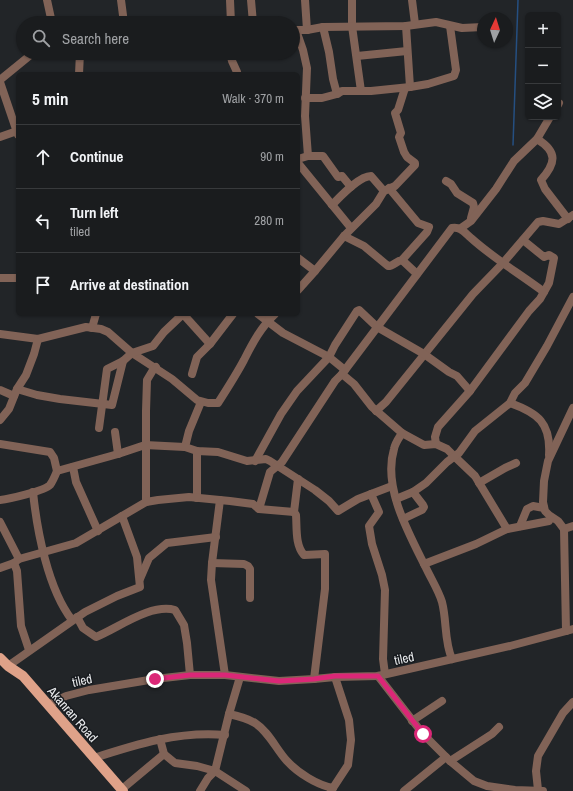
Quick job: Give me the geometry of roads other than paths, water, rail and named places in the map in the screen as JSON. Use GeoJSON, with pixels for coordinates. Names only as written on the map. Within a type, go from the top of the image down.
{"type":"FeatureCollection","features":[{"type":"Feature","properties":{"kind":"main road","name":"Akanran Road"},"geometry":{"type":"LineString","coordinates":[[0,658],[8,666],[23,676],[123,790]]}},
{"type":"Feature","properties":{"kind":"street"},"geometry":{"type":"LineString","coordinates":[[47,0],[50,16]]}},
{"type":"Feature","properties":{"kind":"street"},"geometry":{"type":"LineString","coordinates":[[121,0],[123,16]]}},
{"type":"Feature","properties":{"kind":"street"},"geometry":{"type":"LineString","coordinates":[[230,0],[231,16]]}},
{"type":"Feature","properties":{"kind":"street"},"geometry":{"type":"LineString","coordinates":[[251,0],[252,16]]}},
{"type":"Feature","properties":{"kind":"street"},"geometry":{"type":"LineString","coordinates":[[305,0],[307,30]]}},
{"type":"Feature","properties":{"kind":"street"},"geometry":{"type":"LineString","coordinates":[[352,0],[352,26],[362,91]]}},
{"type":"Feature","properties":{"kind":"street"},"geometry":{"type":"LineString","coordinates":[[300,288],[351,228],[376,204],[387,190],[395,186],[416,164],[407,157],[404,152],[400,137],[401,133],[395,113],[398,110],[408,88],[407,51],[412,0]]}},
{"type":"Feature","properties":{"kind":"street"},"geometry":{"type":"LineString","coordinates":[[300,30],[323,27],[410,25],[436,22],[462,28],[477,27]]}},
{"type":"Feature","properties":{"kind":"street"},"geometry":{"type":"LineString","coordinates":[[305,98],[322,98],[342,91],[408,88],[454,76],[456,70],[450,26]]}},
{"type":"Feature","properties":{"kind":"street"},"geometry":{"type":"LineString","coordinates":[[323,27],[337,94]]}},
{"type":"Feature","properties":{"kind":"street"},"geometry":{"type":"LineString","coordinates":[[300,42],[307,68],[305,98],[308,156]]}},
{"type":"Feature","properties":{"kind":"street"},"geometry":{"type":"LineString","coordinates":[[356,56],[407,51]]}},
{"type":"Feature","properties":{"kind":"street"},"geometry":{"type":"LineString","coordinates":[[16,125],[0,81],[26,60]]}},
{"type":"Feature","properties":{"kind":"street"},"geometry":{"type":"LineString","coordinates":[[79,72],[80,60]]}},
{"type":"Feature","properties":{"kind":"street"},"geometry":{"type":"LineString","coordinates":[[232,60],[237,72]]}},
{"type":"Feature","properties":{"kind":"street"},"geometry":{"type":"LineString","coordinates":[[461,228],[471,221],[496,189],[514,161],[537,139],[548,120]]}},
{"type":"Feature","properties":{"kind":"street"},"geometry":{"type":"LineString","coordinates":[[0,137],[16,129]]}},
{"type":"Feature","properties":{"kind":"street"},"geometry":{"type":"LineString","coordinates":[[376,410],[386,402],[473,294],[503,263],[538,222],[543,221],[559,224],[571,217],[545,189],[541,180],[549,170],[553,161],[549,147],[537,139]]}},
{"type":"Feature","properties":{"kind":"street"},"geometry":{"type":"LineString","coordinates":[[300,158],[308,156],[322,156],[338,177],[342,176],[350,187]]}},
{"type":"Feature","properties":{"kind":"street"},"geometry":{"type":"LineString","coordinates":[[300,165],[351,228]]}},
{"type":"Feature","properties":{"kind":"street"},"geometry":{"type":"LineString","coordinates":[[332,205],[350,187],[367,176],[371,176],[387,190],[418,223],[429,227],[427,232],[402,260],[397,261],[391,266],[388,266],[364,246],[344,236]]}},
{"type":"Feature","properties":{"kind":"street"},"geometry":{"type":"LineString","coordinates":[[446,181],[451,184],[457,192],[473,203],[474,207],[471,214],[471,221]]}},
{"type":"Feature","properties":{"kind":"street"},"geometry":{"type":"LineString","coordinates":[[256,506],[262,500],[270,472],[282,466],[335,381],[344,372],[452,228],[461,228],[475,242],[544,292]]}},
{"type":"Feature","properties":{"kind":"street"},"geometry":{"type":"LineString","coordinates":[[435,441],[438,427],[470,391],[505,342],[540,299],[549,283],[554,258],[549,255],[544,257],[523,240]]}},
{"type":"Feature","properties":{"kind":"street"},"geometry":{"type":"LineString","coordinates":[[300,260],[315,271]]}},
{"type":"Feature","properties":{"kind":"street"},"geometry":{"type":"LineString","coordinates":[[402,260],[417,274]]}},
{"type":"Feature","properties":{"kind":"street"},"geometry":{"type":"LineString","coordinates":[[0,278],[16,278]]}},
{"type":"Feature","properties":{"kind":"street"},"geometry":{"type":"LineString","coordinates":[[396,497],[413,492],[426,483],[459,453],[475,431],[510,403],[515,393],[525,383],[571,308],[573,297]]}},
{"type":"Feature","properties":{"kind":"street"},"geometry":{"type":"LineString","coordinates":[[255,461],[284,408],[297,391],[329,358],[334,345],[359,310],[377,327],[424,354],[457,376],[470,391]]}},
{"type":"Feature","properties":{"kind":"street"},"geometry":{"type":"LineString","coordinates":[[92,328],[95,316]]}},
{"type":"Feature","properties":{"kind":"street"},"geometry":{"type":"LineString","coordinates":[[99,428],[101,404],[107,369],[122,361],[132,353],[148,349],[153,346],[164,332],[181,316]]}},
{"type":"Feature","properties":{"kind":"street"},"geometry":{"type":"LineString","coordinates":[[185,316],[210,344]]}},
{"type":"Feature","properties":{"kind":"street"},"geometry":{"type":"LineString","coordinates":[[192,374],[197,357],[210,344],[231,316]]}},
{"type":"Feature","properties":{"kind":"street"},"geometry":{"type":"LineString","coordinates":[[261,316],[283,333],[329,358],[344,372],[372,407],[402,433],[424,445],[435,441]]}},
{"type":"Feature","properties":{"kind":"street"},"geometry":{"type":"LineString","coordinates":[[0,334],[38,339],[86,327],[100,329],[108,332],[132,353],[156,367],[201,402],[214,404],[218,403],[250,348],[268,320],[273,316]]}},
{"type":"Feature","properties":{"kind":"street"},"geometry":{"type":"LineString","coordinates":[[0,420],[9,409],[28,369],[38,339]]}},
{"type":"Feature","properties":{"kind":"street"},"geometry":{"type":"LineString","coordinates":[[0,390],[109,406],[114,403],[122,361]]}},
{"type":"Feature","properties":{"kind":"street"},"geometry":{"type":"LineString","coordinates":[[146,502],[147,380],[156,367]]}},
{"type":"Feature","properties":{"kind":"street"},"geometry":{"type":"LineString","coordinates":[[186,447],[189,431],[201,402]]}},
{"type":"Feature","properties":{"kind":"street"},"geometry":{"type":"LineString","coordinates":[[510,403],[531,412],[542,421],[548,432],[550,441],[544,481],[544,508],[545,511],[564,529],[569,630]]}},
{"type":"Feature","properties":{"kind":"street"},"geometry":{"type":"LineString","coordinates":[[548,462],[573,408]]}},
{"type":"Feature","properties":{"kind":"street"},"geometry":{"type":"LineString","coordinates":[[115,432],[118,454]]}},
{"type":"Feature","properties":{"kind":"street"},"geometry":{"type":"LineString","coordinates":[[402,433],[394,448],[391,477],[392,486],[403,519],[442,602],[445,619],[446,643],[452,659]]}},
{"type":"Feature","properties":{"kind":"street"},"geometry":{"type":"LineString","coordinates":[[435,441],[447,449],[475,476],[507,529]]}},
{"type":"Feature","properties":{"kind":"street"},"geometry":{"type":"LineString","coordinates":[[0,444],[50,452],[54,458],[57,471],[49,486],[41,491],[0,500]]}},
{"type":"Feature","properties":{"kind":"street"},"geometry":{"type":"LineString","coordinates":[[57,471],[146,445],[186,447],[198,451],[218,452],[247,461],[266,459],[282,466],[329,501],[338,511],[358,499],[392,486]]}},
{"type":"Feature","properties":{"kind":"street"},"geometry":{"type":"LineString","coordinates":[[197,498],[198,451]]}},
{"type":"Feature","properties":{"kind":"street"},"geometry":{"type":"LineString","coordinates":[[480,483],[504,468],[516,463]]}},
{"type":"Feature","properties":{"kind":"street"},"geometry":{"type":"LineString","coordinates":[[73,467],[76,482],[98,531]]}},
{"type":"Feature","properties":{"kind":"street"},"geometry":{"type":"LineString","coordinates":[[298,479],[294,512],[296,515],[298,545],[300,551],[304,555],[325,554],[325,589],[314,679]]}},
{"type":"Feature","properties":{"kind":"street"},"geometry":{"type":"LineString","coordinates":[[384,489],[396,497]]}},
{"type":"Feature","properties":{"kind":"street"},"geometry":{"type":"LineString","coordinates":[[33,492],[43,552],[55,593],[74,619],[83,628],[96,637],[145,613],[170,609],[175,610],[184,625],[190,675]]}},
{"type":"Feature","properties":{"kind":"street"},"geometry":{"type":"LineString","coordinates":[[403,519],[422,510],[424,507],[413,492]]}},
{"type":"Feature","properties":{"kind":"street"},"geometry":{"type":"LineString","coordinates":[[371,494],[379,512],[369,526],[370,535],[382,574],[385,590],[383,659],[381,675],[412,721],[423,734],[448,759],[474,781],[487,786],[515,790],[540,790],[536,772],[538,756],[563,712],[573,702]]}},
{"type":"Feature","properties":{"kind":"street"},"geometry":{"type":"LineString","coordinates":[[0,568],[43,552],[76,543],[146,502],[197,498],[220,500],[294,512]]}},
{"type":"Feature","properties":{"kind":"street"},"geometry":{"type":"LineString","coordinates":[[220,500],[212,563],[212,580],[225,675]]}},
{"type":"Feature","properties":{"kind":"street"},"geometry":{"type":"LineString","coordinates":[[520,526],[527,509],[533,506],[544,508]]}},
{"type":"Feature","properties":{"kind":"street"},"geometry":{"type":"LineString","coordinates":[[8,666],[84,612],[140,587],[137,557],[122,516]]}},
{"type":"Feature","properties":{"kind":"street"},"geometry":{"type":"LineString","coordinates":[[424,564],[476,544],[507,529],[549,522],[551,517]]}},
{"type":"Feature","properties":{"kind":"street"},"geometry":{"type":"LineString","coordinates":[[0,522],[16,561],[21,626],[29,650]]}},
{"type":"Feature","properties":{"kind":"street"},"geometry":{"type":"LineString","coordinates":[[564,529],[573,526]]}},
{"type":"Feature","properties":{"kind":"street"},"geometry":{"type":"LineString","coordinates":[[140,579],[149,558],[167,544],[216,537]]}},
{"type":"Feature","properties":{"kind":"street"},"geometry":{"type":"LineString","coordinates":[[212,563],[244,564],[248,566],[250,569],[250,598]]}},
{"type":"Feature","properties":{"kind":"street","name":"tiled"},"geometry":{"type":"LineString","coordinates":[[48,705],[66,696],[89,690],[190,675],[225,675],[279,681],[335,676],[381,675],[510,646],[569,630]]}},
{"type":"Feature","properties":{"kind":"street"},"geometry":{"type":"LineString","coordinates":[[229,714],[244,717],[260,726],[288,762],[306,776],[332,790],[348,765],[352,740],[349,720],[335,676]]}},
{"type":"Feature","properties":{"kind":"street"},"geometry":{"type":"LineString","coordinates":[[200,791],[208,778],[215,771],[240,677]]}},
{"type":"Feature","properties":{"kind":"street"},"geometry":{"type":"LineString","coordinates":[[412,721],[442,701]]}},
{"type":"Feature","properties":{"kind":"street"},"geometry":{"type":"LineString","coordinates":[[404,791],[448,759],[492,734],[500,727]]}},
{"type":"Feature","properties":{"kind":"street"},"geometry":{"type":"LineString","coordinates":[[94,758],[134,745],[160,739],[198,734],[224,735]]}},
{"type":"Feature","properties":{"kind":"street"},"geometry":{"type":"LineString","coordinates":[[160,739],[164,754],[175,762],[215,771],[246,791]]}},
{"type":"Feature","properties":{"kind":"street"},"geometry":{"type":"LineString","coordinates":[[123,790],[164,754]]}},
{"type":"Feature","properties":{"kind":"waterway"},"geometry":{"type":"LineString","coordinates":[[513,145],[518,0]]}}]}
